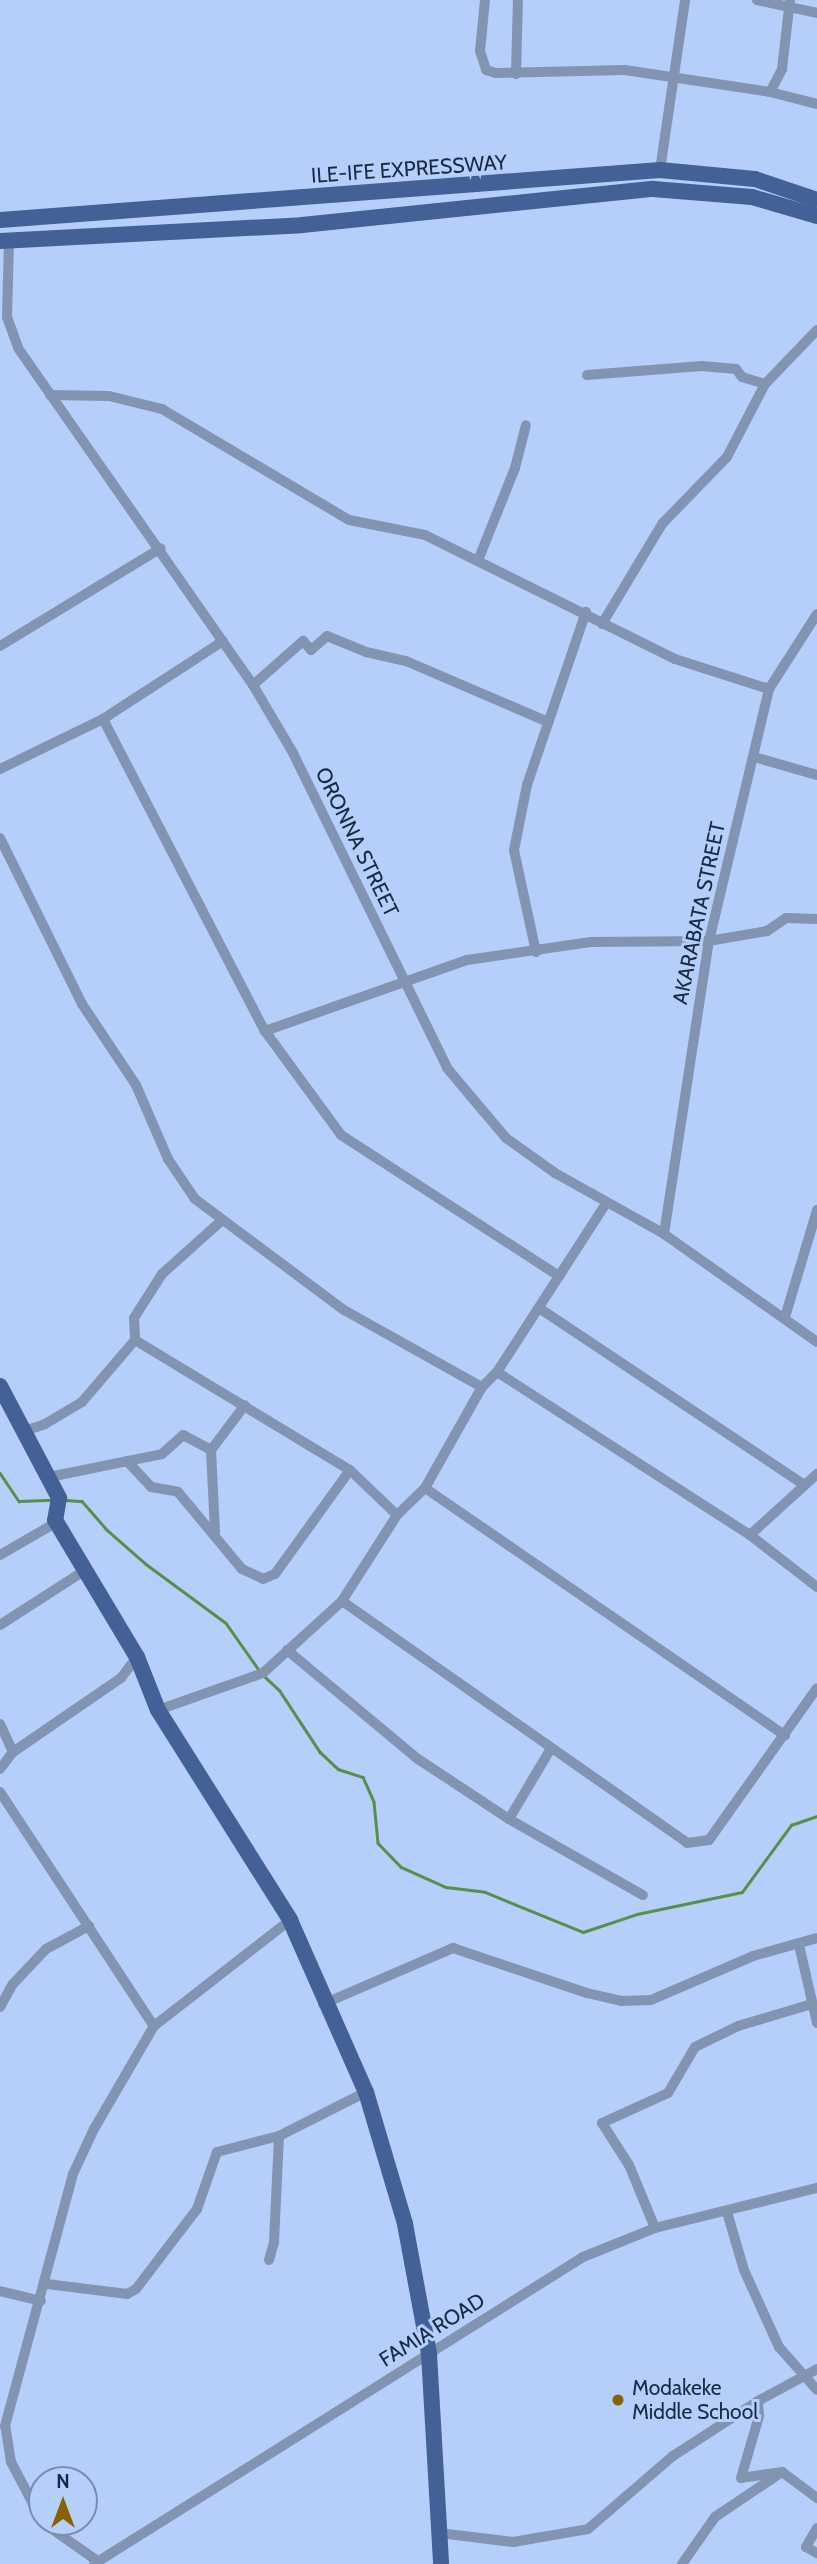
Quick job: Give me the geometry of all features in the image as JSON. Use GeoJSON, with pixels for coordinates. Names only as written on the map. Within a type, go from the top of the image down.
{"type":"FeatureCollection","features":[{"type":"Feature","properties":{"kind":"main road","name":"ILE-IFE EXPRESSWAY"},"geometry":{"type":"LineString","coordinates":[[0,220],[660,170],[755,179],[817,200]]}},
{"type":"Feature","properties":{"kind":"main road","name":"ILE-IFE EXPRESSWAY"},"geometry":{"type":"LineString","coordinates":[[5,241],[302,225],[653,189],[752,197],[817,216]]}},
{"type":"Feature","properties":{"kind":"main road"},"geometry":{"type":"LineString","coordinates":[[0,1386],[59,1498],[57,1520],[137,1657],[158,1710],[290,1920],[323,2004],[366,2092],[405,2224],[429,2354],[441,2564]]}},
{"type":"Feature","properties":{"kind":"street"},"geometry":{"type":"LineString","coordinates":[[485,0],[481,59],[486,70],[516,74],[625,70],[771,92],[817,104]]}},
{"type":"Feature","properties":{"kind":"street"},"geometry":{"type":"LineString","coordinates":[[516,74],[518,0]]}},
{"type":"Feature","properties":{"kind":"street"},"geometry":{"type":"LineString","coordinates":[[660,170],[685,0]]}},
{"type":"Feature","properties":{"kind":"street"},"geometry":{"type":"LineString","coordinates":[[757,0],[789,3],[817,13]]}},
{"type":"Feature","properties":{"kind":"street"},"geometry":{"type":"LineString","coordinates":[[771,92],[782,69],[789,3]]}},
{"type":"Feature","properties":{"kind":"street","name":"ORONNA STREET"},"geometry":{"type":"LineString","coordinates":[[5,241],[7,317],[18,348],[161,548],[253,685],[293,753],[447,1068],[474,1104],[506,1138],[607,1202],[664,1234],[817,1342]]}},
{"type":"Feature","properties":{"kind":"street"},"geometry":{"type":"LineString","coordinates":[[602,624],[662,524],[727,457],[765,384],[817,330]]}},
{"type":"Feature","properties":{"kind":"street"},"geometry":{"type":"LineString","coordinates":[[587,375],[702,366],[736,369],[742,377],[765,384]]}},
{"type":"Feature","properties":{"kind":"street"},"geometry":{"type":"LineString","coordinates":[[50,395],[109,396],[162,409],[349,520],[425,535],[479,558],[586,612],[602,624],[675,659],[769,690]]}},
{"type":"Feature","properties":{"kind":"street"},"geometry":{"type":"LineString","coordinates":[[479,558],[515,468],[526,425]]}},
{"type":"Feature","properties":{"kind":"street"},"geometry":{"type":"LineString","coordinates":[[0,646],[161,548]]}},
{"type":"Feature","properties":{"kind":"street"},"geometry":{"type":"LineString","coordinates":[[536,952],[514,850],[527,785],[586,612]]}},
{"type":"Feature","properties":{"kind":"street","name":"AKARABATA STREET"},"geometry":{"type":"LineString","coordinates":[[664,1234],[709,941],[769,690],[817,614]]}},
{"type":"Feature","properties":{"kind":"street"},"geometry":{"type":"LineString","coordinates":[[253,685],[303,641],[311,650],[327,636],[366,652],[405,661],[548,722]]}},
{"type":"Feature","properties":{"kind":"street"},"geometry":{"type":"LineString","coordinates":[[0,769],[103,719],[223,641]]}},
{"type":"Feature","properties":{"kind":"street"},"geometry":{"type":"LineString","coordinates":[[103,719],[265,1031],[341,1135],[559,1276]]}},
{"type":"Feature","properties":{"kind":"street"},"geometry":{"type":"LineString","coordinates":[[754,757],[817,775]]}},
{"type":"Feature","properties":{"kind":"street"},"geometry":{"type":"LineString","coordinates":[[0,838],[82,1004],[136,1085],[168,1159],[195,1199],[220,1222],[344,1310],[482,1387]]}},
{"type":"Feature","properties":{"kind":"street"},"geometry":{"type":"LineString","coordinates":[[265,1031],[467,960],[591,942],[709,941],[767,931],[786,918],[817,919]]}},
{"type":"Feature","properties":{"kind":"street"},"geometry":{"type":"LineString","coordinates":[[158,1710],[263,1673],[342,1601],[397,1515],[425,1488],[482,1387],[498,1372],[607,1202]]}},
{"type":"Feature","properties":{"kind":"street"},"geometry":{"type":"LineString","coordinates":[[785,1317],[817,1210]]}},
{"type":"Feature","properties":{"kind":"street"},"geometry":{"type":"LineString","coordinates":[[24,1431],[45,1424],[82,1402],[135,1340],[134,1318],[162,1274],[220,1222]]}},
{"type":"Feature","properties":{"kind":"street"},"geometry":{"type":"LineString","coordinates":[[540,1308],[804,1485]]}},
{"type":"Feature","properties":{"kind":"street"},"geometry":{"type":"LineString","coordinates":[[135,1340],[350,1471],[397,1515]]}},
{"type":"Feature","properties":{"kind":"street"},"geometry":{"type":"LineString","coordinates":[[498,1372],[750,1535],[817,1587]]}},
{"type":"Feature","properties":{"kind":"street"},"geometry":{"type":"LineString","coordinates":[[215,1532],[211,1450],[244,1405]]}},
{"type":"Feature","properties":{"kind":"street"},"geometry":{"type":"LineString","coordinates":[[51,1482],[54,1476],[162,1454],[183,1435],[211,1450]]}},
{"type":"Feature","properties":{"kind":"street"},"geometry":{"type":"LineString","coordinates":[[127,1461],[152,1487],[178,1492],[215,1532],[242,1569],[263,1579],[275,1574],[350,1471]]}},
{"type":"Feature","properties":{"kind":"street"},"geometry":{"type":"LineString","coordinates":[[750,1535],[817,1474]]}},
{"type":"Feature","properties":{"kind":"street"},"geometry":{"type":"LineString","coordinates":[[425,1488],[785,1735]]}},
{"type":"Feature","properties":{"kind":"street"},"geometry":{"type":"LineString","coordinates":[[0,1555],[57,1520]]}},
{"type":"Feature","properties":{"kind":"street"},"geometry":{"type":"LineString","coordinates":[[0,1625],[87,1569]]}},
{"type":"Feature","properties":{"kind":"street"},"geometry":{"type":"LineString","coordinates":[[342,1601],[550,1750],[687,1843],[698,1844],[709,1840],[817,1688]]}},
{"type":"Feature","properties":{"kind":"street"},"geometry":{"type":"LineString","coordinates":[[287,1650],[418,1759],[509,1819],[643,1895]]}},
{"type":"Feature","properties":{"kind":"street"},"geometry":{"type":"LineString","coordinates":[[0,1769],[13,1752],[121,1678],[137,1657]]}},
{"type":"Feature","properties":{"kind":"street"},"geometry":{"type":"LineString","coordinates":[[0,1724],[13,1752]]}},
{"type":"Feature","properties":{"kind":"street"},"geometry":{"type":"LineString","coordinates":[[509,1819],[550,1750]]}},
{"type":"Feature","properties":{"kind":"street"},"geometry":{"type":"LineString","coordinates":[[0,1792],[154,2026]]}},
{"type":"Feature","properties":{"kind":"street"},"geometry":{"type":"LineString","coordinates":[[28,2495],[11,2462],[5,2426],[47,2284],[73,2174],[94,2129],[154,2026],[290,1920]]}},
{"type":"Feature","properties":{"kind":"street"},"geometry":{"type":"LineString","coordinates":[[0,2007],[13,1984],[47,1949],[89,1926]]}},
{"type":"Feature","properties":{"kind":"street"},"geometry":{"type":"LineString","coordinates":[[323,2004],[453,1948],[621,2001],[651,2000],[752,1956],[817,1938]]}},
{"type":"Feature","properties":{"kind":"street"},"geometry":{"type":"LineString","coordinates":[[799,1945],[817,2023]]}},
{"type":"Feature","properties":{"kind":"street"},"geometry":{"type":"LineString","coordinates":[[655,2228],[629,2165],[603,2123],[668,2093],[695,2047],[738,2026],[812,2004]]}},
{"type":"Feature","properties":{"kind":"street"},"geometry":{"type":"LineString","coordinates":[[47,2284],[127,2294],[136,2289],[197,2209],[217,2152],[279,2136],[366,2092]]}},
{"type":"Feature","properties":{"kind":"street"},"geometry":{"type":"LineString","coordinates":[[269,2260],[279,2136]]}},
{"type":"Feature","properties":{"kind":"street","name":"FAMIA ROAD"},"geometry":{"type":"LineString","coordinates":[[95,2562],[583,2257],[655,2228],[817,2188]]}},
{"type":"Feature","properties":{"kind":"street"},"geometry":{"type":"LineString","coordinates":[[727,2212],[744,2270],[773,2335],[812,2372],[817,2390]]}},
{"type":"Feature","properties":{"kind":"street"},"geometry":{"type":"LineString","coordinates":[[0,2291],[41,2301]]}},
{"type":"Feature","properties":{"kind":"street"},"geometry":{"type":"LineString","coordinates":[[439,2533],[513,2542],[588,2529],[673,2456],[758,2401],[812,2372]]}},
{"type":"Feature","properties":{"kind":"street"},"geometry":{"type":"LineString","coordinates":[[758,2401],[759,2416],[741,2478],[782,2472],[817,2498]]}},
{"type":"Feature","properties":{"kind":"street"},"geometry":{"type":"LineString","coordinates":[[682,2564],[715,2517],[782,2472]]}},
{"type":"Feature","properties":{"kind":"street"},"geometry":{"type":"LineString","coordinates":[[817,2528],[806,2547],[817,2553]]}},
{"type":"Feature","properties":{"kind":"street"},"geometry":{"type":"LineString","coordinates":[[61,2536],[95,2562]]}},
{"type":"Feature","properties":{"kind":"waterway"},"geometry":{"type":"LineString","coordinates":[[0,1473],[19,1501],[52,1500]]}},
{"type":"Feature","properties":{"kind":"waterway"},"geometry":{"type":"LineString","coordinates":[[66,1500],[82,1501],[106,1529],[146,1564],[226,1623],[259,1670]]}},
{"type":"Feature","properties":{"kind":"waterway"},"geometry":{"type":"LineString","coordinates":[[263,1675],[280,1691],[320,1752],[338,1769],[363,1777],[374,1802],[378,1843],[401,1867],[446,1887],[485,1892],[583,1932],[637,1914],[742,1892],[791,1825],[817,1816]]}},
{"type":"Feature","properties":{"kind":"place","name":"Modakeke Middle School"},"geometry":{"type":"Point","coordinates":[618,2400]}}]}
